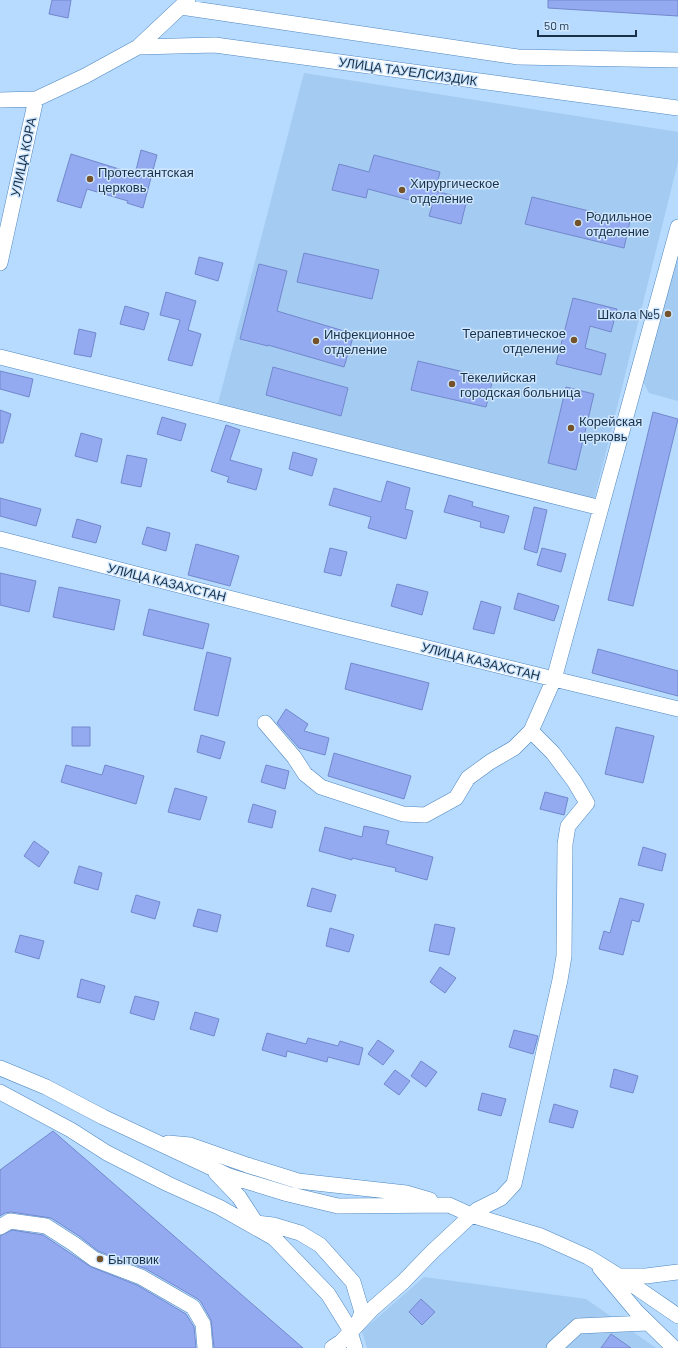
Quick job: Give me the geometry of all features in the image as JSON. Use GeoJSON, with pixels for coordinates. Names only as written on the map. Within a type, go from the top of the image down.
{"type":"FeatureCollection","features":[{"type":"Feature","properties":{"kind":"street"},"geometry":{"type":"LineString","coordinates":[[138,47],[185,3],[518,57],[678,60]]}},
{"type":"Feature","properties":{"kind":"street","name":"УЛИЦА ТАУЕЛСИЗДИК"},"geometry":{"type":"LineString","coordinates":[[138,47],[215,45],[678,108]]}},
{"type":"Feature","properties":{"kind":"street","name":"УЛИЦА КОРА"},"geometry":{"type":"LineString","coordinates":[[0,100],[36,99],[85,76],[138,47]]}},
{"type":"Feature","properties":{"kind":"street","name":"УЛИЦА КОРА"},"geometry":{"type":"LineString","coordinates":[[0,263],[36,99]]}},
{"type":"Feature","properties":{"kind":"street","name":"УЛИЦА КАЗАХСТАН"},"geometry":{"type":"LineString","coordinates":[[0,539],[326,623],[554,679],[678,227]]}},
{"type":"Feature","properties":{"kind":"street"},"geometry":{"type":"LineString","coordinates":[[0,357],[601,508]]}},
{"type":"Feature","properties":{"kind":"street"},"geometry":{"type":"LineString","coordinates":[[265,723],[294,757],[305,774],[321,787],[403,814],[425,815],[456,798],[468,778],[490,762],[514,748],[530,731],[554,679],[678,709]]}},
{"type":"Feature","properties":{"kind":"street"},"geometry":{"type":"LineString","coordinates":[[332,1348],[341,1342],[372,1310],[404,1282],[432,1252],[477,1210],[501,1198],[514,1184],[560,980],[564,956],[565,852],[568,826],[587,803],[574,781],[553,753],[530,731]]}},
{"type":"Feature","properties":{"kind":"street"},"geometry":{"type":"LineString","coordinates":[[0,1068],[46,1087],[104,1118],[211,1167],[237,1178],[288,1194],[338,1206],[449,1205]]}},
{"type":"Feature","properties":{"kind":"street"},"geometry":{"type":"LineString","coordinates":[[0,1092],[71,1130],[107,1153],[259,1227],[274,1238],[328,1294],[353,1330],[355,1348]]}},
{"type":"Feature","properties":{"kind":"street"},"geometry":{"type":"LineString","coordinates":[[153,1141],[190,1145],[298,1181],[406,1193],[449,1205],[471,1216],[541,1236],[594,1261],[678,1316]]}},
{"type":"Feature","properties":{"kind":"street"},"geometry":{"type":"LineString","coordinates":[[211,1167],[239,1197],[259,1227]]}},
{"type":"Feature","properties":{"kind":"street"},"geometry":{"type":"LineString","coordinates":[[0,1227],[10,1221],[46,1226],[94,1259],[141,1277],[193,1307],[203,1324],[205,1348]]}},
{"type":"Feature","properties":{"kind":"street"},"geometry":{"type":"LineString","coordinates":[[259,1227],[273,1225],[300,1233],[320,1245],[354,1282],[362,1312],[353,1330]]}},
{"type":"Feature","properties":{"kind":"street"},"geometry":{"type":"LineString","coordinates":[[594,1261],[620,1293],[674,1348]]}},
{"type":"Feature","properties":{"kind":"street"},"geometry":{"type":"LineString","coordinates":[[619,1276],[646,1276],[678,1272]]}},
{"type":"Feature","properties":{"kind":"street"},"geometry":{"type":"LineString","coordinates":[[554,1348],[578,1326],[648,1323]]}},
{"type":"Feature","properties":{"kind":"shaded area"},"geometry":{"type":"Polygon","coordinates":[[[304,73],[678,132],[678,162],[593,504],[215,415],[304,73]]]}},
{"type":"Feature","properties":{"kind":"shaded area","name":"Школа №5"},"geometry":{"type":"Polygon","coordinates":[[[678,244],[678,401],[649,393],[641,378],[678,244]]]}},
{"type":"Feature","properties":{"kind":"shaded area"},"geometry":{"type":"Polygon","coordinates":[[[424,1277],[586,1299],[656,1348],[367,1348],[362,1331],[424,1277]]]}},
{"type":"Feature","properties":{"kind":"building"},"geometry":{"type":"Polygon","coordinates":[[[52,0],[71,0],[68,18],[49,14],[52,0]]]}},
{"type":"Feature","properties":{"kind":"building"},"geometry":{"type":"Polygon","coordinates":[[[548,0],[678,0],[678,16],[548,8],[548,0]]]}},
{"type":"Feature","properties":{"kind":"building"},"geometry":{"type":"Polygon","coordinates":[[[141,150],[157,155],[143,208],[127,203],[128,201],[87,189],[81,208],[57,201],[71,154],[135,174],[141,150]]]}},
{"type":"Feature","properties":{"kind":"building","name":"Хирургическое отделение"},"geometry":{"type":"Polygon","coordinates":[[[374,155],[440,172],[435,191],[467,199],[461,224],[429,216],[432,206],[368,189],[366,198],[332,190],[339,164],[369,172],[374,155]]]}},
{"type":"Feature","properties":{"kind":"building","name":"Родильное отделение"},"geometry":{"type":"Polygon","coordinates":[[[532,197],[630,221],[624,248],[525,224],[532,197]]]}},
{"type":"Feature","properties":{"kind":"building","name":"Инфекционное отделение"},"geometry":{"type":"Polygon","coordinates":[[[304,253],[379,270],[372,299],[297,282],[304,253]]]}},
{"type":"Feature","properties":{"kind":"building"},"geometry":{"type":"Polygon","coordinates":[[[199,257],[223,263],[218,281],[195,274],[199,257]]]}},
{"type":"Feature","properties":{"kind":"building"},"geometry":{"type":"Polygon","coordinates":[[[259,264],[287,271],[277,311],[354,334],[344,367],[268,345],[240,339],[259,264]]]}},
{"type":"Feature","properties":{"kind":"building"},"geometry":{"type":"Polygon","coordinates":[[[166,292],[196,301],[188,330],[201,334],[192,366],[168,360],[180,320],[160,315],[166,292]]]}},
{"type":"Feature","properties":{"kind":"building","name":"Терапевтическое отделение"},"geometry":{"type":"Polygon","coordinates":[[[573,298],[617,309],[611,332],[590,326],[585,348],[606,354],[601,375],[556,364],[573,298]]]}},
{"type":"Feature","properties":{"kind":"building"},"geometry":{"type":"Polygon","coordinates":[[[125,306],[149,313],[144,330],[120,324],[125,306]]]}},
{"type":"Feature","properties":{"kind":"building"},"geometry":{"type":"Polygon","coordinates":[[[79,329],[96,333],[91,357],[74,354],[79,329]]]}},
{"type":"Feature","properties":{"kind":"building","name":"Текелийская городская больница"},"geometry":{"type":"Polygon","coordinates":[[[418,361],[493,379],[486,407],[411,390],[418,361]]]}},
{"type":"Feature","properties":{"kind":"building"},"geometry":{"type":"Polygon","coordinates":[[[273,367],[348,388],[341,416],[266,395],[273,367]]]}},
{"type":"Feature","properties":{"kind":"building"},"geometry":{"type":"Polygon","coordinates":[[[0,371],[33,379],[29,397],[0,389],[0,371]]]}},
{"type":"Feature","properties":{"kind":"building","name":"Корейская церковь"},"geometry":{"type":"Polygon","coordinates":[[[566,387],[594,394],[576,470],[548,463],[566,387]]]}},
{"type":"Feature","properties":{"kind":"building"},"geometry":{"type":"Polygon","coordinates":[[[0,410],[11,414],[3,443],[0,443],[0,410]]]}},
{"type":"Feature","properties":{"kind":"building"},"geometry":{"type":"Polygon","coordinates":[[[653,412],[678,419],[633,606],[608,600],[653,412]]]}},
{"type":"Feature","properties":{"kind":"building"},"geometry":{"type":"Polygon","coordinates":[[[162,417],[186,424],[181,441],[157,434],[162,417]]]}},
{"type":"Feature","properties":{"kind":"building"},"geometry":{"type":"Polygon","coordinates":[[[226,425],[240,430],[230,460],[262,469],[256,490],[227,482],[229,477],[211,471],[226,425]]]}},
{"type":"Feature","properties":{"kind":"building"},"geometry":{"type":"Polygon","coordinates":[[[81,433],[102,439],[97,462],[75,456],[81,433]]]}},
{"type":"Feature","properties":{"kind":"building"},"geometry":{"type":"Polygon","coordinates":[[[293,452],[317,459],[312,476],[289,469],[293,452]]]}},
{"type":"Feature","properties":{"kind":"building"},"geometry":{"type":"Polygon","coordinates":[[[127,455],[147,459],[141,487],[121,483],[127,455]]]}},
{"type":"Feature","properties":{"kind":"building"},"geometry":{"type":"Polygon","coordinates":[[[387,481],[410,488],[405,509],[413,511],[406,539],[368,528],[371,517],[329,505],[334,488],[381,502],[387,481]]]}},
{"type":"Feature","properties":{"kind":"building"},"geometry":{"type":"Polygon","coordinates":[[[449,495],[473,502],[472,506],[509,516],[504,533],[480,527],[481,522],[444,512],[449,495]]]}},
{"type":"Feature","properties":{"kind":"building"},"geometry":{"type":"Polygon","coordinates":[[[0,498],[41,509],[36,526],[0,516],[0,498]]]}},
{"type":"Feature","properties":{"kind":"building"},"geometry":{"type":"Polygon","coordinates":[[[534,507],[547,510],[537,553],[524,549],[534,507]]]}},
{"type":"Feature","properties":{"kind":"building"},"geometry":{"type":"Polygon","coordinates":[[[77,519],[101,526],[96,543],[72,537],[77,519]]]}},
{"type":"Feature","properties":{"kind":"building"},"geometry":{"type":"Polygon","coordinates":[[[147,527],[170,533],[166,551],[142,544],[147,527]]]}},
{"type":"Feature","properties":{"kind":"building"},"geometry":{"type":"Polygon","coordinates":[[[196,544],[239,556],[230,586],[188,575],[196,544]]]}},
{"type":"Feature","properties":{"kind":"building"},"geometry":{"type":"Polygon","coordinates":[[[330,548],[347,552],[341,576],[324,572],[330,548]]]}},
{"type":"Feature","properties":{"kind":"building"},"geometry":{"type":"Polygon","coordinates":[[[542,548],[566,554],[561,572],[537,565],[542,548]]]}},
{"type":"Feature","properties":{"kind":"building"},"geometry":{"type":"Polygon","coordinates":[[[0,573],[36,581],[29,612],[0,605],[0,573]]]}},
{"type":"Feature","properties":{"kind":"building"},"geometry":{"type":"Polygon","coordinates":[[[397,584],[428,592],[422,615],[391,606],[397,584]]]}},
{"type":"Feature","properties":{"kind":"building"},"geometry":{"type":"Polygon","coordinates":[[[59,587],[120,600],[114,630],[53,617],[59,587]]]}},
{"type":"Feature","properties":{"kind":"building"},"geometry":{"type":"Polygon","coordinates":[[[518,593],[559,606],[554,621],[514,609],[518,593]]]}},
{"type":"Feature","properties":{"kind":"building"},"geometry":{"type":"Polygon","coordinates":[[[481,601],[501,607],[494,634],[473,629],[481,601]]]}},
{"type":"Feature","properties":{"kind":"building"},"geometry":{"type":"Polygon","coordinates":[[[149,609],[209,624],[203,649],[143,635],[149,609]]]}},
{"type":"Feature","properties":{"kind":"building"},"geometry":{"type":"Polygon","coordinates":[[[598,649],[678,671],[678,696],[592,673],[598,649]]]}},
{"type":"Feature","properties":{"kind":"building"},"geometry":{"type":"Polygon","coordinates":[[[207,652],[231,658],[218,716],[194,710],[207,652]]]}},
{"type":"Feature","properties":{"kind":"building"},"geometry":{"type":"Polygon","coordinates":[[[351,663],[429,683],[422,710],[345,689],[351,663]]]}},
{"type":"Feature","properties":{"kind":"building"},"geometry":{"type":"Polygon","coordinates":[[[286,709],[308,724],[304,731],[329,738],[325,755],[299,748],[277,723],[286,709]]]}},
{"type":"Feature","properties":{"kind":"building"},"geometry":{"type":"Polygon","coordinates":[[[72,727],[90,727],[90,746],[72,746],[72,727]]]}},
{"type":"Feature","properties":{"kind":"building"},"geometry":{"type":"Polygon","coordinates":[[[616,727],[654,736],[643,783],[605,774],[616,727]]]}},
{"type":"Feature","properties":{"kind":"building"},"geometry":{"type":"Polygon","coordinates":[[[201,735],[225,742],[220,759],[197,752],[201,735]]]}},
{"type":"Feature","properties":{"kind":"building"},"geometry":{"type":"Polygon","coordinates":[[[334,753],[411,776],[404,799],[328,776],[334,753]]]}},
{"type":"Feature","properties":{"kind":"building"},"geometry":{"type":"Polygon","coordinates":[[[66,765],[102,775],[105,765],[144,776],[136,804],[61,782],[66,765]]]}},
{"type":"Feature","properties":{"kind":"building"},"geometry":{"type":"Polygon","coordinates":[[[266,765],[289,771],[285,789],[261,782],[266,765]]]}},
{"type":"Feature","properties":{"kind":"building"},"geometry":{"type":"Polygon","coordinates":[[[175,788],[207,797],[200,820],[168,812],[175,788]]]}},
{"type":"Feature","properties":{"kind":"building"},"geometry":{"type":"Polygon","coordinates":[[[545,792],[568,798],[564,815],[540,809],[545,792]]]}},
{"type":"Feature","properties":{"kind":"building"},"geometry":{"type":"Polygon","coordinates":[[[253,804],[276,811],[272,828],[248,822],[253,804]]]}},
{"type":"Feature","properties":{"kind":"building"},"geometry":{"type":"Polygon","coordinates":[[[364,826],[389,831],[386,844],[433,857],[427,880],[395,871],[396,868],[352,858],[352,860],[319,851],[325,827],[362,837],[364,826]]]}},
{"type":"Feature","properties":{"kind":"building"},"geometry":{"type":"Polygon","coordinates":[[[34,841],[49,852],[39,867],[24,856],[34,841]]]}},
{"type":"Feature","properties":{"kind":"building"},"geometry":{"type":"Polygon","coordinates":[[[643,847],[666,854],[662,871],[638,865],[643,847]]]}},
{"type":"Feature","properties":{"kind":"building"},"geometry":{"type":"Polygon","coordinates":[[[79,866],[102,873],[98,890],[74,883],[79,866]]]}},
{"type":"Feature","properties":{"kind":"building"},"geometry":{"type":"Polygon","coordinates":[[[312,888],[336,895],[331,912],[307,906],[312,888]]]}},
{"type":"Feature","properties":{"kind":"building"},"geometry":{"type":"Polygon","coordinates":[[[136,895],[160,902],[155,919],[131,912],[136,895]]]}},
{"type":"Feature","properties":{"kind":"building"},"geometry":{"type":"Polygon","coordinates":[[[620,898],[644,904],[639,922],[632,920],[623,955],[599,949],[604,931],[610,933],[620,898]]]}},
{"type":"Feature","properties":{"kind":"building"},"geometry":{"type":"Polygon","coordinates":[[[198,909],[221,915],[217,932],[193,926],[198,909]]]}},
{"type":"Feature","properties":{"kind":"building"},"geometry":{"type":"Polygon","coordinates":[[[435,924],[455,928],[449,955],[429,951],[435,924]]]}},
{"type":"Feature","properties":{"kind":"building"},"geometry":{"type":"Polygon","coordinates":[[[330,928],[354,935],[349,952],[326,946],[330,928]]]}},
{"type":"Feature","properties":{"kind":"building"},"geometry":{"type":"Polygon","coordinates":[[[20,935],[44,941],[39,959],[15,952],[20,935]]]}},
{"type":"Feature","properties":{"kind":"building"},"geometry":{"type":"Polygon","coordinates":[[[440,967],[456,978],[445,993],[430,982],[440,967]]]}},
{"type":"Feature","properties":{"kind":"building"},"geometry":{"type":"Polygon","coordinates":[[[81,979],[105,986],[100,1003],[77,997],[81,979]]]}},
{"type":"Feature","properties":{"kind":"building"},"geometry":{"type":"Polygon","coordinates":[[[135,996],[159,1002],[154,1020],[130,1013],[135,996]]]}},
{"type":"Feature","properties":{"kind":"building"},"geometry":{"type":"Polygon","coordinates":[[[195,1012],[219,1019],[214,1036],[190,1029],[195,1012]]]}},
{"type":"Feature","properties":{"kind":"building"},"geometry":{"type":"Polygon","coordinates":[[[514,1030],[538,1036],[533,1054],[509,1047],[514,1030]]]}},
{"type":"Feature","properties":{"kind":"building"},"geometry":{"type":"Polygon","coordinates":[[[267,1033],[306,1044],[308,1038],[338,1046],[340,1041],[363,1048],[359,1065],[328,1057],[327,1062],[287,1051],[286,1057],[262,1050],[267,1033]]]}},
{"type":"Feature","properties":{"kind":"building"},"geometry":{"type":"Polygon","coordinates":[[[378,1040],[394,1051],[383,1065],[368,1054],[378,1040]]]}},
{"type":"Feature","properties":{"kind":"building"},"geometry":{"type":"Polygon","coordinates":[[[421,1061],[437,1072],[426,1087],[411,1076],[421,1061]]]}},
{"type":"Feature","properties":{"kind":"building"},"geometry":{"type":"Polygon","coordinates":[[[614,1069],[638,1076],[633,1093],[610,1087],[614,1069]]]}},
{"type":"Feature","properties":{"kind":"building"},"geometry":{"type":"Polygon","coordinates":[[[395,1070],[410,1081],[399,1095],[384,1084],[395,1070]]]}},
{"type":"Feature","properties":{"kind":"building"},"geometry":{"type":"Polygon","coordinates":[[[482,1093],[506,1099],[501,1116],[478,1110],[482,1093]]]}},
{"type":"Feature","properties":{"kind":"building"},"geometry":{"type":"Polygon","coordinates":[[[554,1104],[578,1111],[573,1128],[549,1122],[554,1104]]]}},
{"type":"Feature","properties":{"kind":"building"},"geometry":{"type":"Polygon","coordinates":[[[53,1131],[303,1348],[214,1348],[211,1320],[198,1299],[146,1269],[98,1251],[79,1236],[51,1218],[11,1212],[0,1216],[0,1170],[53,1131]]]}},
{"type":"Feature","properties":{"kind":"building"},"geometry":{"type":"Polygon","coordinates":[[[12,1230],[43,1235],[91,1267],[137,1285],[186,1314],[194,1327],[196,1348],[0,1348],[0,1236],[12,1230]]]}},
{"type":"Feature","properties":{"kind":"building"},"geometry":{"type":"Polygon","coordinates":[[[421,1299],[435,1312],[422,1325],[409,1312],[421,1299]]]}},
{"type":"Feature","properties":{"kind":"building"},"geometry":{"type":"Polygon","coordinates":[[[611,1334],[631,1348],[601,1348],[611,1334]]]}},
{"type":"Feature","properties":{"kind":"place","name":"Протестантская церковь"},"geometry":{"type":"Point","coordinates":[90,179]}},
{"type":"Feature","properties":{"kind":"place","name":"Хирургическое отделение"},"geometry":{"type":"Point","coordinates":[402,190]}},
{"type":"Feature","properties":{"kind":"place","name":"Родильное отделение"},"geometry":{"type":"Point","coordinates":[578,223]}},
{"type":"Feature","properties":{"kind":"place","name":"Школа №5"},"geometry":{"type":"Point","coordinates":[668,314]}},
{"type":"Feature","properties":{"kind":"place","name":"Терапевтическое отделение"},"geometry":{"type":"Point","coordinates":[574,340]}},
{"type":"Feature","properties":{"kind":"place","name":"Инфекционное отделение"},"geometry":{"type":"Point","coordinates":[316,341]}},
{"type":"Feature","properties":{"kind":"place","name":"Текелийская городская больница"},"geometry":{"type":"Point","coordinates":[452,384]}},
{"type":"Feature","properties":{"kind":"place","name":"Корейская церковь"},"geometry":{"type":"Point","coordinates":[571,428]}},
{"type":"Feature","properties":{"kind":"place","name":"Бытовик"},"geometry":{"type":"Point","coordinates":[100,1259]}}]}
